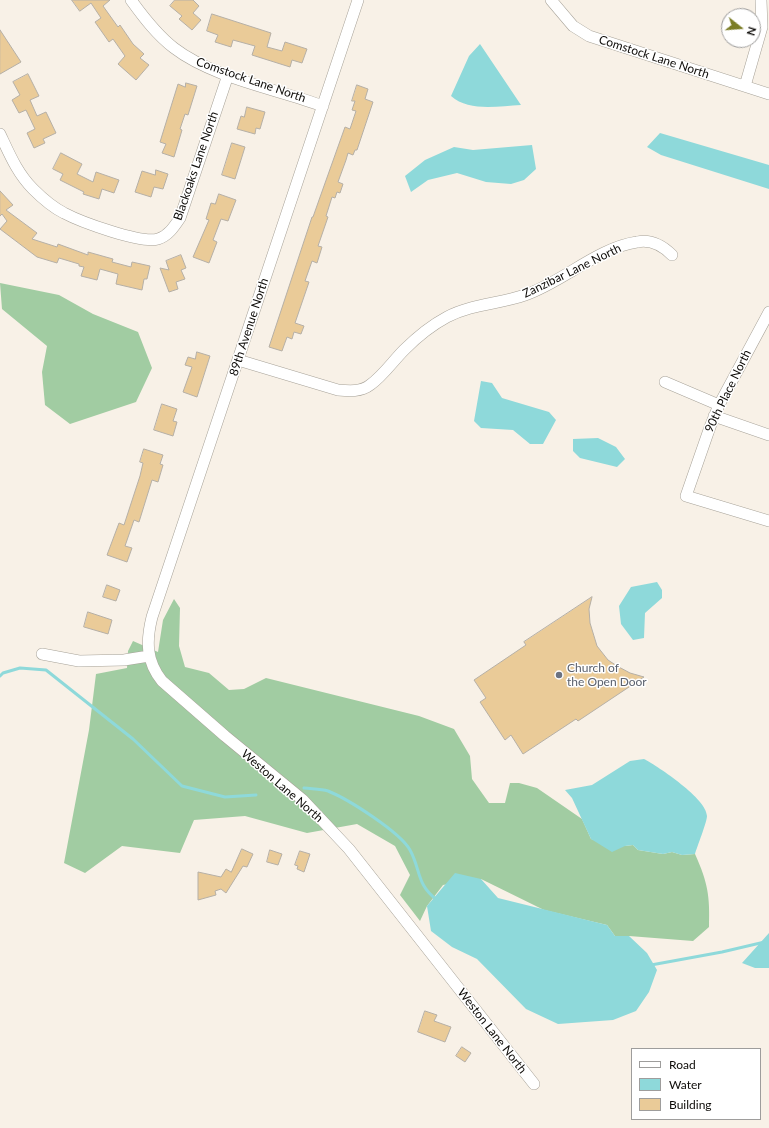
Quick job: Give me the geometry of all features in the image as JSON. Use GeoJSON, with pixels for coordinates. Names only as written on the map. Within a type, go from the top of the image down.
{"type":"FeatureCollection","features":[{"type":"Feature","properties":{"kind":"street","name":"Comstock Lane North"},"geometry":{"type":"LineString","coordinates":[[131,0],[156,32],[174,48],[192,60],[228,75],[323,106]]}},
{"type":"Feature","properties":{"kind":"street","name":"89th Avenue North"},"geometry":{"type":"LineString","coordinates":[[149,656],[148,635],[152,617],[358,0]]}},
{"type":"Feature","properties":{"kind":"street","name":"Comstock Lane North"},"geometry":{"type":"LineString","coordinates":[[551,0],[573,26],[588,36],[769,94]]}},
{"type":"Feature","properties":{"kind":"street"},"geometry":{"type":"LineString","coordinates":[[745,86],[762,26],[761,0]]}},
{"type":"Feature","properties":{"kind":"street","name":"Blackoaks Lane North"},"geometry":{"type":"LineString","coordinates":[[0,134],[22,177],[46,201],[64,213],[138,239],[158,239],[169,232],[180,218],[228,75]]}},
{"type":"Feature","properties":{"kind":"street","name":"Zanzibar Lane North"},"geometry":{"type":"LineString","coordinates":[[238,360],[338,390],[355,391],[370,386],[405,349],[425,332],[453,315],[471,307],[524,295],[540,289],[609,251],[630,244],[647,241],[653,242],[664,248],[672,255]]}},
{"type":"Feature","properties":{"kind":"street","name":"90th Place North"},"geometry":{"type":"LineString","coordinates":[[769,312],[714,416],[686,496],[769,521]]}},
{"type":"Feature","properties":{"kind":"street"},"geometry":{"type":"LineString","coordinates":[[665,382],[719,405]]}},
{"type":"Feature","properties":{"kind":"street"},"geometry":{"type":"LineString","coordinates":[[714,416],[769,435]]}},
{"type":"Feature","properties":{"kind":"street"},"geometry":{"type":"LineString","coordinates":[[42,654],[78,661],[124,660],[149,656]]}},
{"type":"Feature","properties":{"kind":"street","name":"Weston Lane North"},"geometry":{"type":"LineString","coordinates":[[149,656],[155,673],[162,681],[225,736],[303,800],[349,849],[534,1084]]}},
{"type":"Feature","properties":{"kind":"green space"},"geometry":{"type":"Polygon","coordinates":[[[0,283],[59,295],[93,314],[138,332],[152,368],[136,402],[70,424],[45,405],[42,372],[47,346],[2,309],[0,283]]]}},
{"type":"Feature","properties":{"kind":"green space"},"geometry":{"type":"Polygon","coordinates":[[[174,599],[180,608],[179,646],[185,667],[209,673],[229,690],[244,689],[266,678],[419,716],[454,729],[470,756],[472,779],[489,803],[505,803],[510,783],[519,783],[537,788],[582,819],[591,839],[625,846],[633,845],[638,850],[663,854],[672,852],[682,855],[695,854],[703,873],[707,890],[709,927],[693,941],[615,936],[607,925],[544,910],[481,879],[443,885],[427,906],[420,921],[400,895],[410,875],[395,846],[357,824],[307,833],[245,816],[194,820],[180,853],[122,846],[85,873],[64,863],[89,730],[96,674],[127,668],[128,651],[133,641],[158,652],[163,620],[174,599]]]}},
{"type":"Feature","properties":{"kind":"water"},"geometry":{"type":"Polygon","coordinates":[[[480,44],[521,105],[493,107],[475,106],[458,101],[451,96],[469,56],[480,44]]]}},
{"type":"Feature","properties":{"kind":"water"},"geometry":{"type":"Polygon","coordinates":[[[660,133],[769,165],[769,189],[661,155],[647,147],[660,133]]]}},
{"type":"Feature","properties":{"kind":"water"},"geometry":{"type":"Polygon","coordinates":[[[532,145],[536,169],[524,180],[511,184],[486,182],[457,173],[428,180],[411,192],[405,176],[425,160],[454,147],[473,150],[532,145]]]}},
{"type":"Feature","properties":{"kind":"water"},"geometry":{"type":"Polygon","coordinates":[[[481,381],[492,383],[502,398],[549,412],[556,420],[543,444],[530,444],[513,430],[481,428],[474,421],[481,381]]]}},
{"type":"Feature","properties":{"kind":"water"},"geometry":{"type":"Polygon","coordinates":[[[598,438],[616,447],[625,459],[617,467],[580,458],[573,451],[573,439],[598,438]]]}},
{"type":"Feature","properties":{"kind":"water"},"geometry":{"type":"Polygon","coordinates":[[[657,582],[662,590],[662,598],[645,613],[644,638],[633,640],[621,624],[619,606],[631,587],[657,582]]]}},
{"type":"Feature","properties":{"kind":"water"},"geometry":{"type":"Polygon","coordinates":[[[644,759],[681,784],[699,801],[705,809],[707,819],[695,854],[682,855],[672,852],[663,854],[638,850],[633,845],[625,846],[612,852],[591,839],[572,798],[565,790],[592,785],[630,761],[644,759]]]}},
{"type":"Feature","properties":{"kind":"water"},"geometry":{"type":"Polygon","coordinates":[[[455,873],[481,879],[498,898],[607,925],[615,936],[629,936],[647,953],[657,970],[649,992],[636,1011],[613,1020],[558,1024],[526,1009],[477,959],[452,947],[431,931],[427,906],[455,873]]]}},
{"type":"Feature","properties":{"kind":"water"},"geometry":{"type":"Polygon","coordinates":[[[769,933],[769,968],[755,968],[742,963],[769,933]]]}},
{"type":"Feature","properties":{"kind":"building"},"geometry":{"type":"Polygon","coordinates":[[[72,0],[110,0],[103,6],[118,27],[120,25],[133,44],[144,54],[140,58],[149,65],[136,80],[118,64],[125,56],[113,39],[109,42],[95,22],[101,18],[91,3],[80,11],[72,0]]]}},
{"type":"Feature","properties":{"kind":"building"},"geometry":{"type":"Polygon","coordinates":[[[175,0],[193,0],[199,6],[193,13],[201,20],[192,30],[179,19],[182,16],[170,6],[175,0]]]}},
{"type":"Feature","properties":{"kind":"building"},"geometry":{"type":"Polygon","coordinates":[[[212,14],[271,33],[267,47],[282,51],[285,42],[307,49],[302,63],[292,60],[290,67],[252,55],[255,46],[233,40],[231,47],[215,42],[218,35],[207,31],[212,14]]]}},
{"type":"Feature","properties":{"kind":"building"},"geometry":{"type":"Polygon","coordinates":[[[0,30],[21,62],[0,74],[0,30]]]}},
{"type":"Feature","properties":{"kind":"building"},"geometry":{"type":"Polygon","coordinates":[[[28,74],[39,96],[30,100],[37,116],[46,112],[56,133],[43,139],[45,143],[34,148],[27,133],[35,129],[26,110],[19,113],[12,100],[20,95],[13,82],[28,74]]]}},
{"type":"Feature","properties":{"kind":"building"},"geometry":{"type":"Polygon","coordinates":[[[186,83],[197,86],[188,115],[185,114],[180,129],[182,130],[174,157],[162,153],[166,144],[160,142],[178,84],[185,87],[186,83]]]}},
{"type":"Feature","properties":{"kind":"building"},"geometry":{"type":"Polygon","coordinates":[[[357,85],[368,89],[365,99],[373,102],[357,150],[355,150],[353,155],[348,153],[338,182],[343,184],[340,193],[337,192],[335,198],[332,197],[326,216],[328,217],[318,246],[322,247],[317,263],[312,261],[305,281],[309,282],[295,323],[304,326],[301,334],[294,332],[292,339],[287,337],[282,351],[269,347],[312,217],[345,127],[350,129],[356,111],[352,110],[355,101],[352,101],[357,85]]]}},
{"type":"Feature","properties":{"kind":"building"},"geometry":{"type":"Polygon","coordinates":[[[247,107],[265,112],[260,129],[256,128],[255,134],[237,129],[241,116],[244,117],[247,107]]]}},
{"type":"Feature","properties":{"kind":"building"},"geometry":{"type":"Polygon","coordinates":[[[232,143],[245,147],[235,179],[222,175],[232,143]]]}},
{"type":"Feature","properties":{"kind":"building"},"geometry":{"type":"Polygon","coordinates":[[[61,153],[82,164],[77,174],[93,182],[96,172],[119,180],[114,193],[102,189],[99,199],[83,194],[84,192],[60,180],[63,174],[53,169],[61,153]]]}},
{"type":"Feature","properties":{"kind":"building"},"geometry":{"type":"Polygon","coordinates":[[[156,170],[168,174],[163,189],[154,187],[151,197],[135,192],[142,171],[155,175],[156,170]]]}},
{"type":"Feature","properties":{"kind":"building"},"geometry":{"type":"Polygon","coordinates":[[[0,191],[13,205],[6,210],[37,233],[32,239],[57,247],[58,244],[88,255],[88,252],[113,259],[112,262],[131,267],[132,262],[150,266],[147,279],[144,279],[142,290],[116,284],[118,274],[100,269],[97,280],[81,276],[84,267],[79,266],[79,264],[59,258],[57,263],[37,257],[0,229],[7,221],[2,214],[0,216],[0,191]]]}},
{"type":"Feature","properties":{"kind":"building"},"geometry":{"type":"Polygon","coordinates":[[[219,194],[236,200],[228,221],[221,219],[213,240],[217,242],[209,263],[193,257],[209,220],[206,219],[211,203],[215,204],[219,194]]]}},
{"type":"Feature","properties":{"kind":"building"},"geometry":{"type":"Polygon","coordinates":[[[181,255],[186,268],[181,270],[185,279],[176,282],[178,289],[169,292],[160,268],[169,270],[166,261],[181,255]]]}},
{"type":"Feature","properties":{"kind":"building"},"geometry":{"type":"Polygon","coordinates":[[[197,352],[210,356],[197,397],[183,392],[192,367],[185,365],[188,357],[195,359],[197,352]]]}},
{"type":"Feature","properties":{"kind":"building"},"geometry":{"type":"Polygon","coordinates":[[[162,404],[177,409],[173,421],[177,422],[173,436],[154,430],[162,404]]]}},
{"type":"Feature","properties":{"kind":"building"},"geometry":{"type":"Polygon","coordinates":[[[144,449],[163,455],[160,464],[163,465],[158,482],[152,480],[139,522],[134,520],[125,546],[132,548],[127,562],[107,555],[119,523],[124,525],[140,476],[143,463],[140,462],[144,449]]]}},
{"type":"Feature","properties":{"kind":"building"},"geometry":{"type":"Polygon","coordinates":[[[107,585],[120,590],[116,601],[103,597],[107,585]]]}},
{"type":"Feature","properties":{"kind":"building","name":"Church of the Open Door"},"geometry":{"type":"Polygon","coordinates":[[[592,597],[589,609],[590,623],[597,646],[608,660],[617,666],[630,673],[644,677],[578,721],[576,719],[523,754],[511,735],[505,740],[480,702],[486,698],[474,680],[526,645],[524,642],[592,597]]]}},
{"type":"Feature","properties":{"kind":"building"},"geometry":{"type":"Polygon","coordinates":[[[88,612],[112,620],[108,634],[84,627],[88,612]]]}},
{"type":"Feature","properties":{"kind":"building"},"geometry":{"type":"Polygon","coordinates":[[[242,849],[253,854],[247,867],[243,866],[226,893],[221,889],[215,891],[216,895],[198,900],[198,872],[221,877],[226,869],[231,872],[242,849]]]}},
{"type":"Feature","properties":{"kind":"building"},"geometry":{"type":"Polygon","coordinates":[[[270,850],[282,854],[278,865],[267,862],[270,850]]]}},
{"type":"Feature","properties":{"kind":"building"},"geometry":{"type":"Polygon","coordinates":[[[300,851],[310,854],[304,872],[297,869],[298,866],[295,865],[300,851]]]}},
{"type":"Feature","properties":{"kind":"building"},"geometry":{"type":"Polygon","coordinates":[[[425,1011],[437,1015],[434,1021],[451,1027],[445,1042],[418,1032],[425,1011]]]}},
{"type":"Feature","properties":{"kind":"building"},"geometry":{"type":"Polygon","coordinates":[[[462,1047],[471,1053],[465,1062],[456,1056],[462,1047]]]}},
{"type":"Feature","properties":{"kind":"waterway"},"geometry":{"type":"LineString","coordinates":[[0,676],[3,673],[20,668],[46,670],[133,739],[182,786],[225,797],[256,795]]}},
{"type":"Feature","properties":{"kind":"waterway"},"geometry":{"type":"LineString","coordinates":[[304,788],[325,790],[337,795],[360,808],[396,834],[410,850],[425,888],[437,900]]}},
{"type":"Feature","properties":{"kind":"waterway"},"geometry":{"type":"LineString","coordinates":[[651,965],[722,952],[769,941]]}},
{"type":"Feature","properties":{"kind":"place","name":"Church of the Open Door"},"geometry":{"type":"Point","coordinates":[559,675]}}]}
